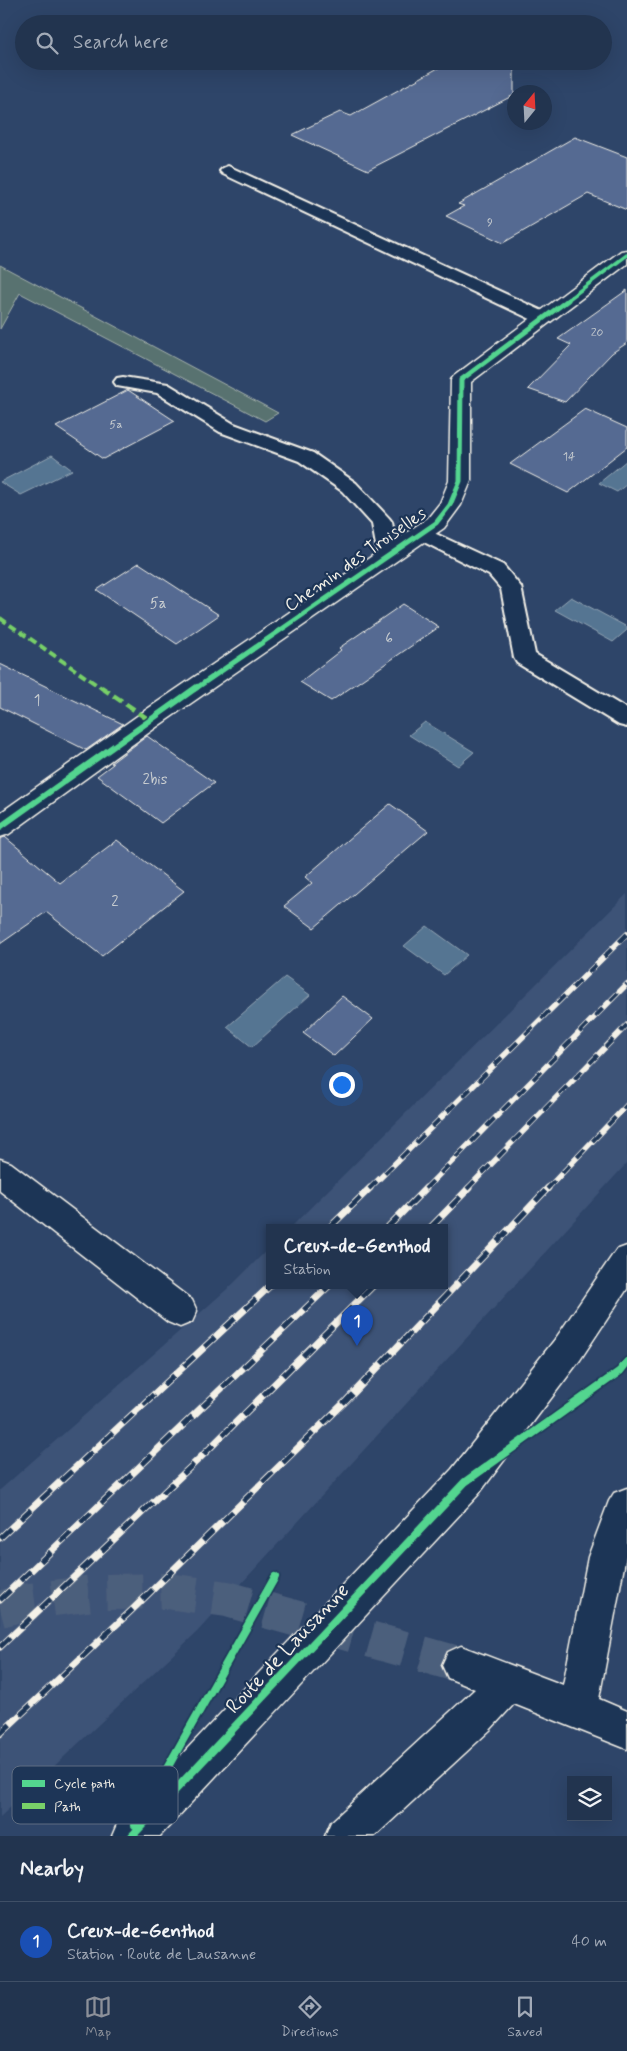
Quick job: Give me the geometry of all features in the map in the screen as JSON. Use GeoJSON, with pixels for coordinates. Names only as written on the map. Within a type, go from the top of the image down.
{"type":"FeatureCollection","features":[{"type":"Feature","properties":{"kind":"street","name":"Chemin des Troiselles"},"geometry":{"type":"LineString","coordinates":[[0,827],[149,720],[436,523],[450,505],[460,481],[461,380],[627,255]]}},
{"type":"Feature","properties":{"kind":"street"},"geometry":{"type":"LineString","coordinates":[[0,1173],[180,1311]]}},
{"type":"Feature","properties":{"kind":"street","name":"Route de Lausanne"},"geometry":{"type":"LineString","coordinates":[[178,1787],[465,1482],[568,1349],[627,1262]]}},
{"type":"Feature","properties":{"kind":"street"},"geometry":{"type":"LineString","coordinates":[[578,1710],[606,1558],[622,1514],[627,1506]]}},
{"type":"Feature","properties":{"kind":"street"},"geometry":{"type":"LineString","coordinates":[[461,1665],[627,1730]]}},
{"type":"Feature","properties":{"kind":"street"},"geometry":{"type":"LineString","coordinates":[[346,1836],[476,1716],[508,1682]]}},
{"type":"Feature","properties":{"kind":"street","name":"Route de Lausanne"},"geometry":{"type":"LineString","coordinates":[[132,1836],[143,1824]]}},
{"type":"Feature","properties":{"kind":"lane"},"geometry":{"type":"LineString","coordinates":[[228,171],[543,318]]}},
{"type":"Feature","properties":{"kind":"lane"},"geometry":{"type":"LineString","coordinates":[[123,382],[162,388],[227,428],[306,458],[349,487],[382,522],[388,556]]}},
{"type":"Feature","properties":{"kind":"lane","name":"Chemin des Troiselles"},"geometry":{"type":"LineString","coordinates":[[421,533],[496,570],[511,587],[525,658],[627,719]]}},
{"type":"Feature","properties":{"kind":"shaded area"},"geometry":{"type":"Polygon","coordinates":[[[52,455],[72,470],[21,495],[0,482],[52,455]]]}},
{"type":"Feature","properties":{"kind":"shaded area"},"geometry":{"type":"Polygon","coordinates":[[[627,460],[627,484],[617,492],[599,483],[627,460]]]}},
{"type":"Feature","properties":{"kind":"shaded area"},"geometry":{"type":"Polygon","coordinates":[[[571,597],[627,627],[627,630],[613,642],[555,610],[571,597]]]}},
{"type":"Feature","properties":{"kind":"shaded area"},"geometry":{"type":"Polygon","coordinates":[[[425,722],[474,752],[458,766],[409,735],[425,722]]]}},
{"type":"Feature","properties":{"kind":"shaded area"},"geometry":{"type":"Polygon","coordinates":[[[627,894],[627,1163],[197,1632],[54,1766],[12,1766],[12,1806],[0,1817],[0,1490],[234,1283],[266,1251],[266,1289],[448,1289],[448,1224],[294,1224],[627,894]]]}},
{"type":"Feature","properties":{"kind":"shaded area"},"geometry":{"type":"Polygon","coordinates":[[[427,926],[467,955],[444,975],[404,946],[427,926]]]}},
{"type":"Feature","properties":{"kind":"shaded area"},"geometry":{"type":"Polygon","coordinates":[[[285,977],[310,995],[252,1047],[227,1027],[285,977]]]}},
{"type":"Feature","properties":{"kind":"green space"},"geometry":{"type":"Polygon","coordinates":[[[0,265],[278,413],[265,421],[20,293],[0,329],[0,265]]]}},
{"type":"Feature","properties":{"kind":"building"},"geometry":{"type":"Polygon","coordinates":[[[435,70],[514,70],[514,85],[507,85],[507,99],[368,170],[292,135],[340,112],[351,116],[435,70]]]}},
{"type":"Feature","properties":{"kind":"building"},"geometry":{"type":"Polygon","coordinates":[[[575,137],[627,157],[627,210],[588,194],[503,243],[446,216],[464,206],[458,204],[575,137]]]}},
{"type":"Feature","properties":{"kind":"building"},"geometry":{"type":"Polygon","coordinates":[[[627,290],[627,343],[612,353],[565,402],[528,389],[571,345],[558,339],[627,290]]]}},
{"type":"Feature","properties":{"kind":"building"},"geometry":{"type":"Polygon","coordinates":[[[128,390],[175,421],[103,459],[56,427],[128,390]]]}},
{"type":"Feature","properties":{"kind":"building"},"geometry":{"type":"Polygon","coordinates":[[[585,409],[627,428],[627,447],[568,493],[510,464],[585,409]]]}},
{"type":"Feature","properties":{"kind":"building"},"geometry":{"type":"Polygon","coordinates":[[[139,563],[219,615],[177,644],[97,590],[139,563]]]}},
{"type":"Feature","properties":{"kind":"building"},"geometry":{"type":"Polygon","coordinates":[[[403,604],[439,627],[331,701],[300,682],[341,650],[339,648],[403,604]]]}},
{"type":"Feature","properties":{"kind":"building"},"geometry":{"type":"Polygon","coordinates":[[[0,664],[123,724],[86,750],[0,707],[0,664]]]}},
{"type":"Feature","properties":{"kind":"building"},"geometry":{"type":"Polygon","coordinates":[[[147,736],[214,783],[161,823],[97,776],[147,736]]]}},
{"type":"Feature","properties":{"kind":"building"},"geometry":{"type":"Polygon","coordinates":[[[390,804],[428,831],[314,928],[284,906],[312,883],[305,877],[390,804]]]}},
{"type":"Feature","properties":{"kind":"building"},"geometry":{"type":"Polygon","coordinates":[[[5,837],[60,883],[117,840],[184,891],[102,956],[46,912],[0,944],[0,839],[5,837]]]}},
{"type":"Feature","properties":{"kind":"building"},"geometry":{"type":"Polygon","coordinates":[[[342,996],[373,1019],[334,1056],[303,1033],[342,996]]]}},
{"type":"Feature","properties":{"kind":"tunnel"},"geometry":{"type":"LineString","coordinates":[[0,1609],[30,1601],[102,1592],[167,1591],[227,1599],[461,1665]]}},
{"type":"Feature","properties":{"kind":"railway"},"geometry":{"type":"LineString","coordinates":[[369,1189],[627,934]]}},
{"type":"Feature","properties":{"kind":"railway"},"geometry":{"type":"LineString","coordinates":[[425,1189],[627,984]]}},
{"type":"Feature","properties":{"kind":"railway"},"geometry":{"type":"LineString","coordinates":[[467,1189],[627,1025]]}},
{"type":"Feature","properties":{"kind":"railway"},"geometry":{"type":"LineString","coordinates":[[547,1189],[627,1105]]}},
{"type":"Feature","properties":{"kind":"railway"},"geometry":{"type":"LineString","coordinates":[[333,1224],[370,1188]]}},
{"type":"Feature","properties":{"kind":"railway"},"geometry":{"type":"LineString","coordinates":[[391,1224],[426,1188]]}},
{"type":"Feature","properties":{"kind":"railway"},"geometry":{"type":"LineString","coordinates":[[434,1224],[469,1188]]}},
{"type":"Feature","properties":{"kind":"railway"},"geometry":{"type":"LineString","coordinates":[[0,1734],[132,1610],[346,1401],[548,1188]]}},
{"type":"Feature","properties":{"kind":"railway"},"geometry":{"type":"LineString","coordinates":[[0,1538],[267,1289]]}},
{"type":"Feature","properties":{"kind":"railway"},"geometry":{"type":"LineString","coordinates":[[0,1600],[326,1289]]}},
{"type":"Feature","properties":{"kind":"railway"},"geometry":{"type":"LineString","coordinates":[[0,1647],[201,1457],[370,1289]]}},
{"type":"Feature","properties":{"kind":"marked path"},"geometry":{"type":"LineString","coordinates":[[0,618],[149,720]]}},
{"type":"Feature","properties":{"kind":"cycle path"},"geometry":{"type":"LineString","coordinates":[[0,827],[149,720],[436,523],[450,505],[460,481],[461,380],[627,255]]}},
{"type":"Feature","properties":{"kind":"cycle path"},"geometry":{"type":"LineString","coordinates":[[178,1787],[465,1482],[620,1371],[627,1362]]}},
{"type":"Feature","properties":{"kind":"cycle path"},"geometry":{"type":"LineString","coordinates":[[168,1766],[275,1577]]}},
{"type":"Feature","properties":{"kind":"cycle path"},"geometry":{"type":"LineString","coordinates":[[132,1836],[143,1824]]}},
{"type":"Feature","properties":{"kind":"place","name":"Creux-de-Genthod"},"geometry":{"type":"Point","coordinates":[357,1346]}}]}
